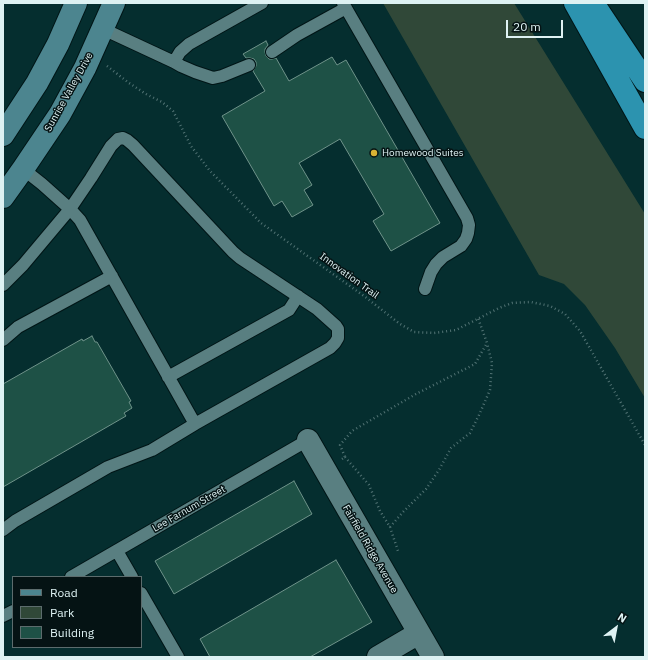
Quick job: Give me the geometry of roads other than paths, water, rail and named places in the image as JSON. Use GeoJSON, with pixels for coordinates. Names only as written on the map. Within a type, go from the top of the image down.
{"type":"FeatureCollection","features":[{"type":"Feature","properties":{"kind":"highway"},"geometry":{"type":"LineString","coordinates":[[575,3],[645,128]]}},
{"type":"Feature","properties":{"kind":"highway"},"geometry":{"type":"LineString","coordinates":[[593,3],[645,81]]}},
{"type":"Feature","properties":{"kind":"main road"},"geometry":{"type":"LineString","coordinates":[[3,135],[37,83],[58,44],[76,3]]}},
{"type":"Feature","properties":{"kind":"main road","name":"Sunrise Valley Drive"},"geometry":{"type":"LineString","coordinates":[[3,197],[60,114],[90,56],[114,3]]}},
{"type":"Feature","properties":{"kind":"street","name":"Fairfield Ridge Avenue"},"geometry":{"type":"LineString","coordinates":[[308,440],[433,657]]}},
{"type":"Feature","properties":{"kind":"street"},"geometry":{"type":"LineString","coordinates":[[378,657],[419,633]]}},
{"type":"Feature","properties":{"kind":"lane"},"geometry":{"type":"LineString","coordinates":[[174,62],[180,52],[189,44],[262,3]]}},
{"type":"Feature","properties":{"kind":"lane"},"geometry":{"type":"LineString","coordinates":[[272,52],[344,6],[467,218],[469,225],[466,239],[461,246],[443,257],[436,264],[431,272],[425,289]]}},
{"type":"Feature","properties":{"kind":"lane"},"geometry":{"type":"LineString","coordinates":[[103,29],[194,72],[213,78],[249,65]]}},
{"type":"Feature","properties":{"kind":"lane"},"geometry":{"type":"LineString","coordinates":[[3,285],[23,265],[70,209],[111,146],[118,139],[123,138],[127,140],[233,252],[316,308],[336,326],[339,334],[335,343],[330,348],[152,450],[108,467],[15,521],[3,530]]}},
{"type":"Feature","properties":{"kind":"lane"},"geometry":{"type":"LineString","coordinates":[[23,169],[38,180],[80,220],[195,424]]}},
{"type":"Feature","properties":{"kind":"lane"},"geometry":{"type":"LineString","coordinates":[[3,340],[18,327],[112,276]]}},
{"type":"Feature","properties":{"kind":"lane"},"geometry":{"type":"LineString","coordinates":[[168,377],[289,310],[298,296]]}},
{"type":"Feature","properties":{"kind":"lane","name":"Lee Farnum Street"},"geometry":{"type":"LineString","coordinates":[[73,576],[308,440]]}},
{"type":"Feature","properties":{"kind":"lane"},"geometry":{"type":"LineString","coordinates":[[117,551],[131,576]]}},
{"type":"Feature","properties":{"kind":"lane"},"geometry":{"type":"LineString","coordinates":[[142,595],[178,657]]}},
{"type":"Feature","properties":{"kind":"lane"},"geometry":{"type":"LineString","coordinates":[[3,616],[12,611]]}},
{"type":"Feature","properties":{"kind":"place","name":"Homewood Suites"},"geometry":{"type":"Point","coordinates":[374,153]}}]}
